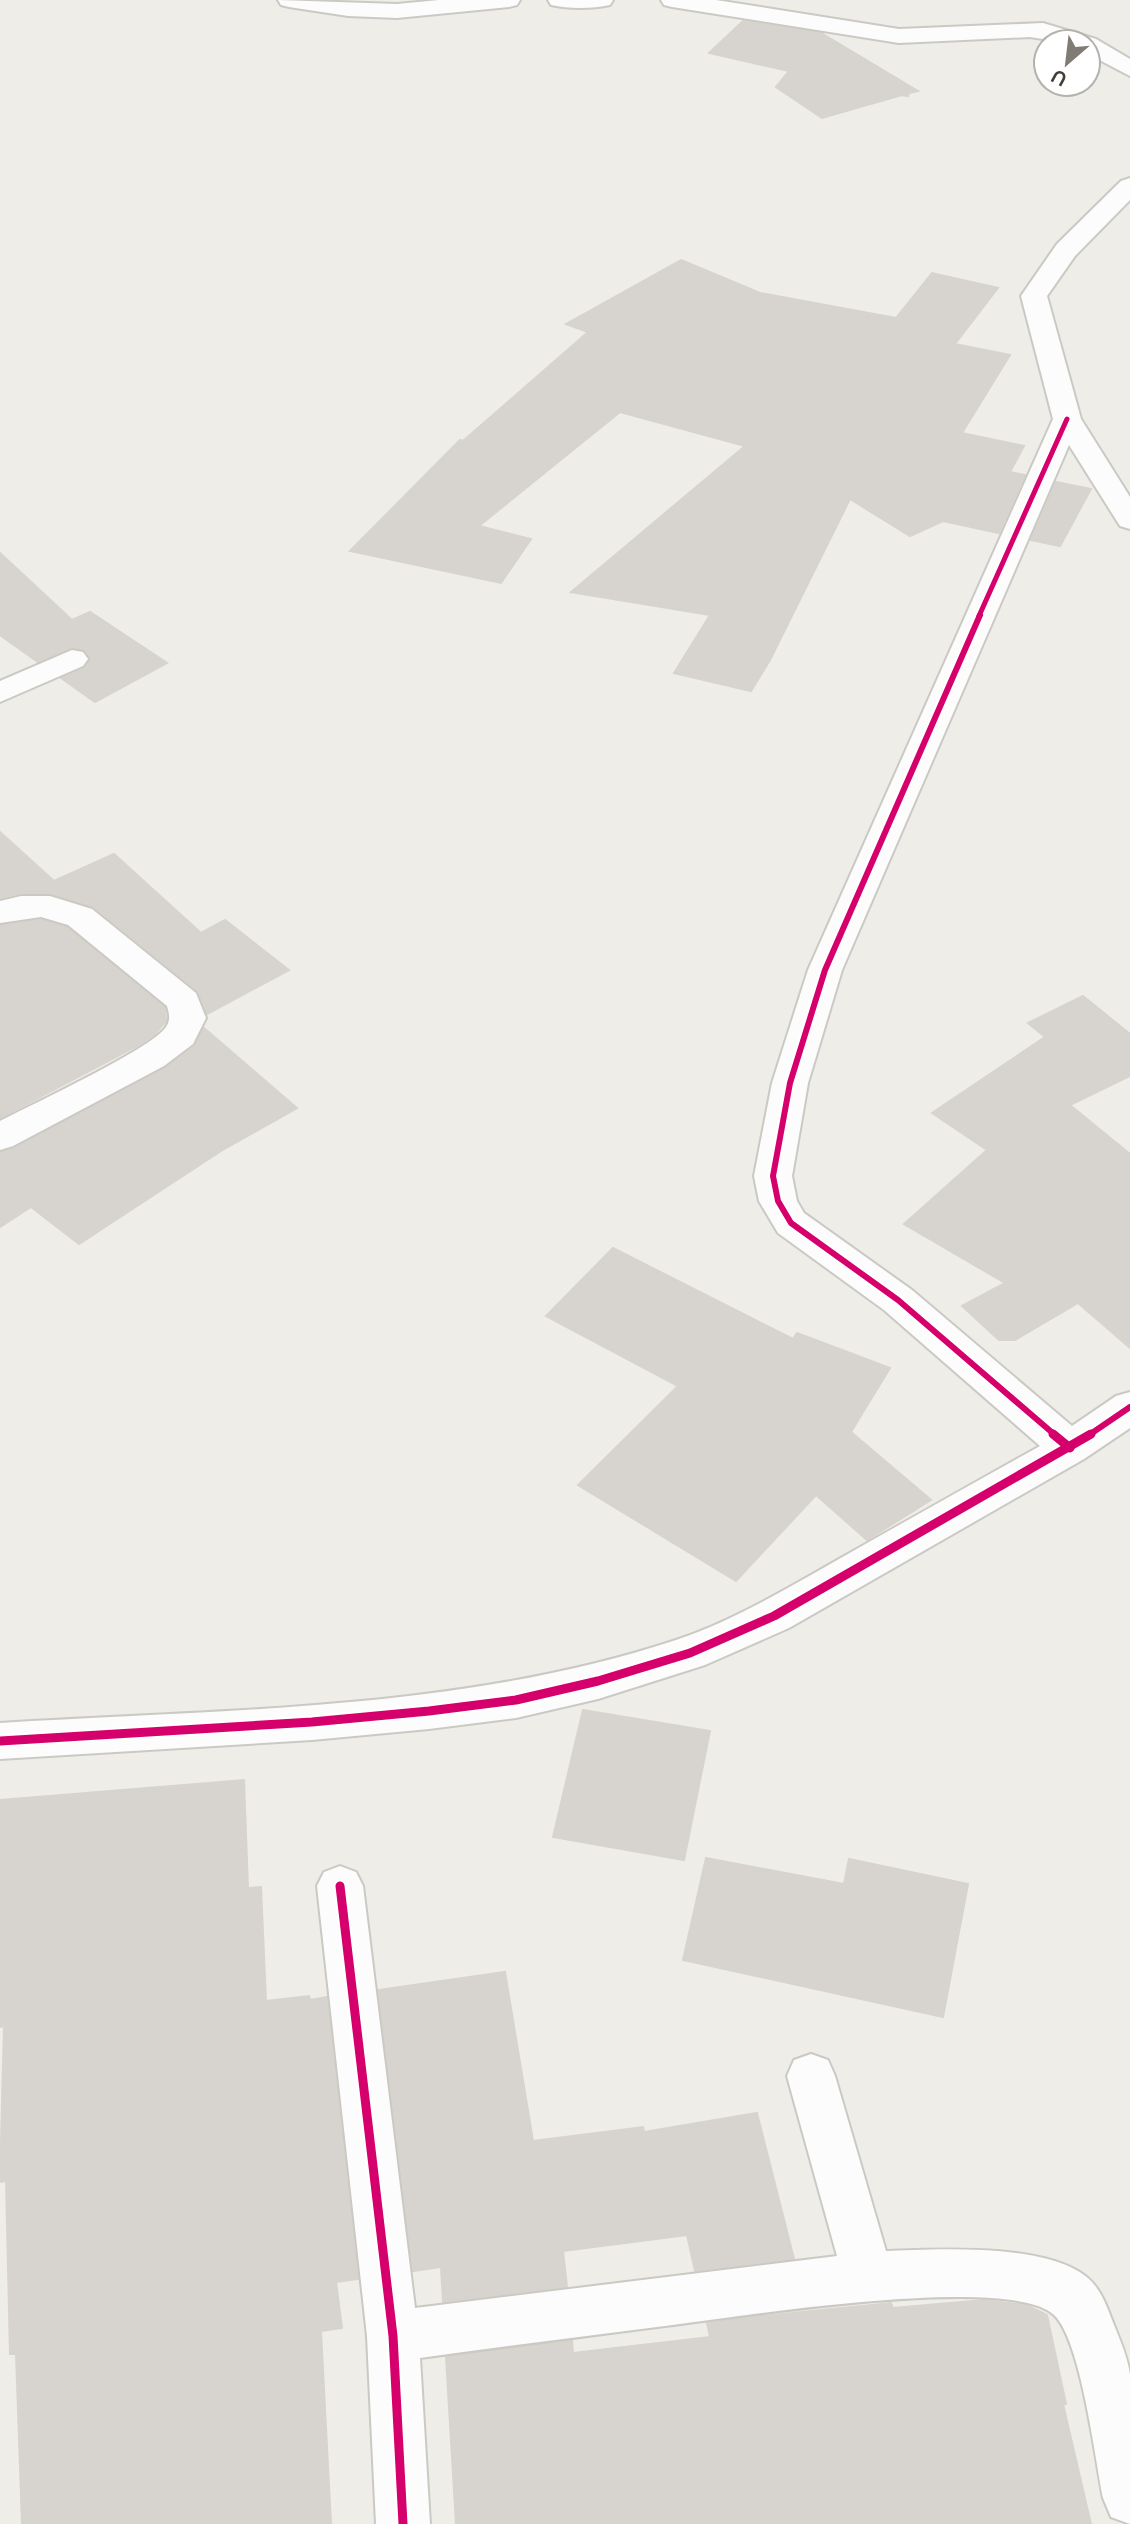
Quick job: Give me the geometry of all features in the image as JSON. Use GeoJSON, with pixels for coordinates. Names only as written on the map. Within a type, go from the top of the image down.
{"type":"FeatureCollection","features":[{"type":"Feature","properties":{"kind":"street"},"geometry":{"type":"LineString","coordinates":[[289,0],[348,9],[397,11],[509,0]]}},
{"type":"Feature","properties":{"kind":"street"},"geometry":{"type":"LineString","coordinates":[[559,0],[602,0]]}},
{"type":"Feature","properties":{"kind":"street"},"geometry":{"type":"LineString","coordinates":[[672,0],[899,36],[945,36],[1032,28]]}},
{"type":"Feature","properties":{"kind":"street"},"geometry":{"type":"LineString","coordinates":[[1102,52],[1130,69]]}},
{"type":"Feature","properties":{"kind":"street"},"geometry":{"type":"LineString","coordinates":[[1130,186],[1066,250],[1034,296],[1067,419],[1130,520]]}},
{"type":"Feature","properties":{"kind":"street"},"geometry":{"type":"LineString","coordinates":[[1067,419],[825,970],[790,1083],[774,1176],[778,1201],[791,1223],[898,1300],[1070,1448]]}},
{"type":"Feature","properties":{"kind":"street"},"geometry":{"type":"LineString","coordinates":[[0,693],[72,659]]}},
{"type":"Feature","properties":{"kind":"street"},"geometry":{"type":"LineString","coordinates":[[0,912],[30,905],[61,907],[80,917],[184,1001],[188,1018],[180,1036],[151,1057],[0,1138]]}},
{"type":"Feature","properties":{"kind":"street"},"geometry":{"type":"LineString","coordinates":[[0,1741],[312,1722],[403,1713],[516,1700],[598,1681],[690,1653],[774,1616],[1070,1448],[1130,1406]]}},
{"type":"Feature","properties":{"kind":"street"},"geometry":{"type":"LineString","coordinates":[[340,1886],[393,2336],[403,2524]]}},
{"type":"Feature","properties":{"kind":"street"},"geometry":{"type":"LineString","coordinates":[[811,2076],[868,2276]]}},
{"type":"Feature","properties":{"kind":"street"},"geometry":{"type":"LineString","coordinates":[[393,2336],[868,2276],[954,2272],[1036,2280],[1073,2298],[1090,2329],[1100,2360],[1130,2498]]}},
{"type":"Feature","properties":{"kind":"building"},"geometry":{"type":"Polygon","coordinates":[[[743,21],[821,33],[918,91],[909,93],[908,96],[902,95],[822,118],[776,87],[789,71],[709,53],[743,21]]]}},
{"type":"Feature","properties":{"kind":"building"},"geometry":{"type":"Polygon","coordinates":[[[681,260],[760,293],[896,318],[932,273],[998,288],[955,344],[1010,355],[962,433],[1024,446],[1010,472],[1025,475],[999,533],[943,521],[910,536],[850,499],[770,660],[751,691],[674,673],[710,615],[571,592],[745,446],[620,412],[479,526],[531,539],[501,583],[350,551],[460,440],[463,441],[588,332],[566,324],[681,260]]]}},
{"type":"Feature","properties":{"kind":"building"},"geometry":{"type":"Polygon","coordinates":[[[1056,482],[1091,489],[1060,546],[1031,540],[1056,482]]]}},
{"type":"Feature","properties":{"kind":"building"},"geometry":{"type":"Polygon","coordinates":[[[0,553],[72,620],[90,612],[167,663],[95,702],[61,678],[85,668],[91,659],[85,650],[71,648],[38,662],[0,635],[0,553]]]}},
{"type":"Feature","properties":{"kind":"building"},"geometry":{"type":"Polygon","coordinates":[[[0,832],[54,881],[114,854],[201,933],[225,920],[289,970],[207,1014],[198,991],[94,907],[50,893],[21,893],[0,898],[0,832]]]}},
{"type":"Feature","properties":{"kind":"building"},"geometry":{"type":"Polygon","coordinates":[[[41,920],[67,927],[165,1007],[166,1021],[155,1034],[137,1046],[0,1118],[0,925],[41,920]]]}},
{"type":"Feature","properties":{"kind":"building"},"geometry":{"type":"Polygon","coordinates":[[[1083,996],[1130,1034],[1130,1076],[1070,1105],[1130,1154],[1130,1348],[1078,1303],[1015,1340],[999,1340],[962,1306],[1005,1283],[904,1224],[987,1150],[932,1113],[1045,1037],[1028,1023],[1083,996]]]}},
{"type":"Feature","properties":{"kind":"building"},"geometry":{"type":"Polygon","coordinates":[[[204,1028],[297,1108],[221,1151],[79,1244],[31,1207],[0,1227],[0,1152],[14,1148],[165,1068],[195,1046],[204,1028]]]}},
{"type":"Feature","properties":{"kind":"building"},"geometry":{"type":"Polygon","coordinates":[[[613,1248],[793,1339],[797,1333],[890,1368],[851,1432],[931,1500],[867,1540],[816,1495],[736,1581],[578,1485],[678,1386],[546,1316],[613,1248]]]}},
{"type":"Feature","properties":{"kind":"building"},"geometry":{"type":"Polygon","coordinates":[[[583,1710],[710,1731],[684,1860],[553,1837],[583,1710]]]}},
{"type":"Feature","properties":{"kind":"building"},"geometry":{"type":"Polygon","coordinates":[[[244,1780],[248,1888],[261,1887],[266,2001],[309,1996],[310,2000],[327,1997],[358,2279],[336,2282],[342,2328],[321,2331],[331,2524],[22,2524],[16,2354],[10,2354],[6,2181],[0,2182],[4,2026],[0,2027],[0,1800],[244,1780]]]}},
{"type":"Feature","properties":{"kind":"building"},"geometry":{"type":"Polygon","coordinates":[[[706,1858],[844,1884],[849,1859],[968,1884],[943,2017],[683,1960],[706,1858]]]}},
{"type":"Feature","properties":{"kind":"building"},"geometry":{"type":"Polygon","coordinates":[[[505,1972],[533,2141],[643,2127],[644,2132],[757,2113],[794,2259],[695,2271],[687,2235],[563,2251],[567,2287],[443,2302],[441,2267],[413,2271],[378,1990],[505,1972]]]}},
{"type":"Feature","properties":{"kind":"building"},"geometry":{"type":"Polygon","coordinates":[[[984,2300],[1026,2305],[1047,2315],[1066,2404],[1063,2404],[1091,2524],[456,2524],[446,2357],[572,2340],[573,2353],[710,2337],[707,2323],[742,2318],[891,2303],[893,2308],[984,2300]]]}},
{"type":"Feature","properties":{"kind":"cycle path"},"geometry":{"type":"LineString","coordinates":[[1067,419],[825,970],[790,1083],[773,1176],[778,1201],[791,1223],[898,1300],[1070,1448]]}},
{"type":"Feature","properties":{"kind":"cycle path"},"geometry":{"type":"LineString","coordinates":[[0,1741],[312,1722],[429,1711],[516,1700],[598,1681],[690,1653],[774,1616],[1070,1448],[1130,1407]]}},
{"type":"Feature","properties":{"kind":"cycle path"},"geometry":{"type":"LineString","coordinates":[[340,1886],[393,2336],[403,2524]]}}]}
